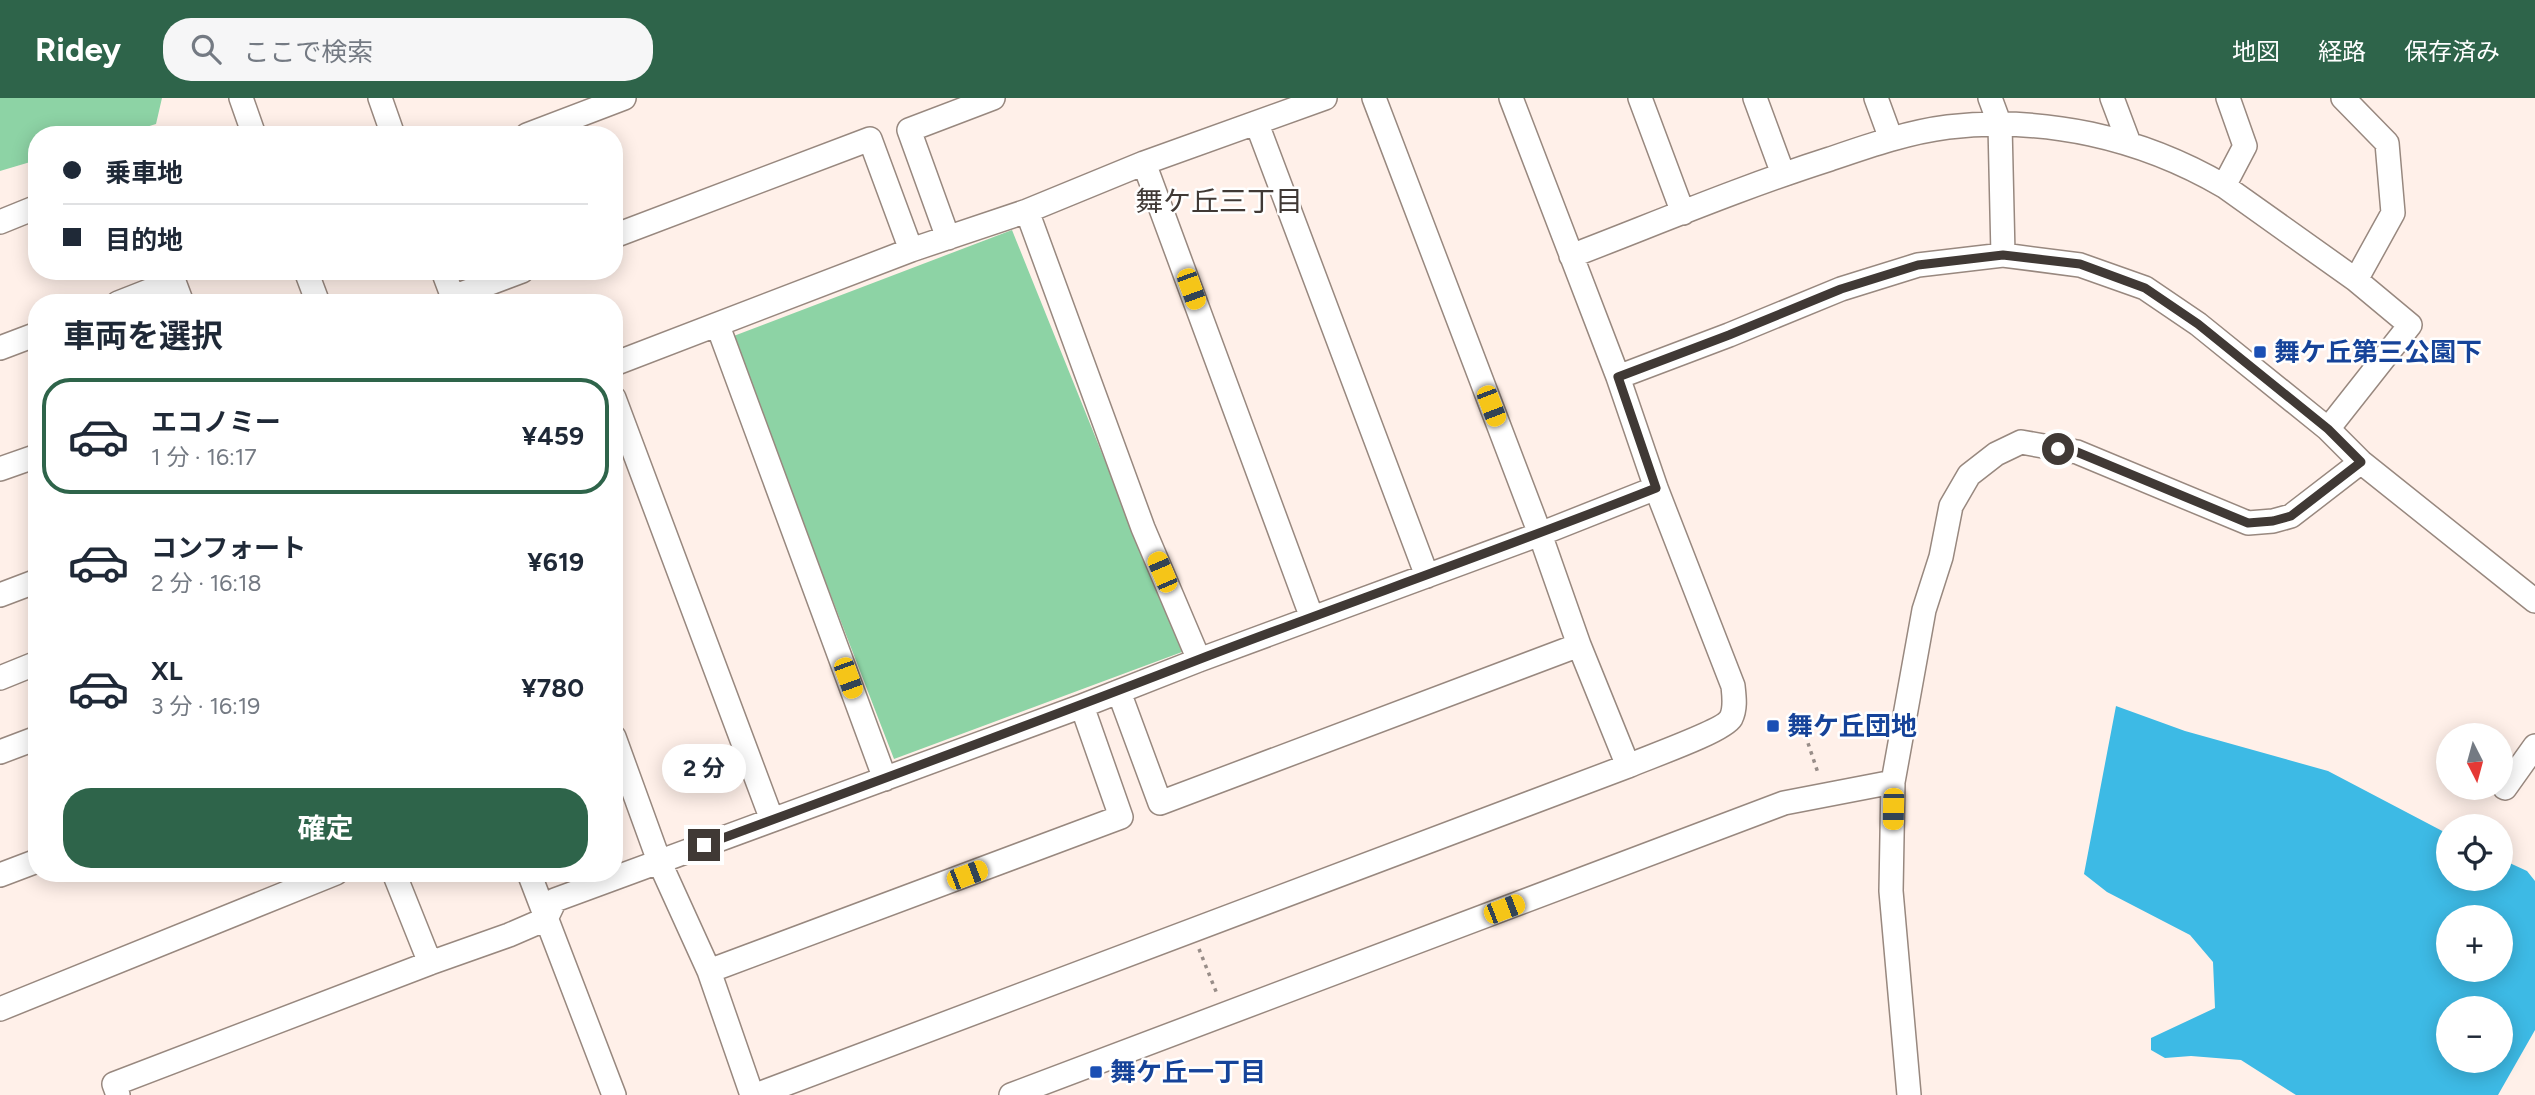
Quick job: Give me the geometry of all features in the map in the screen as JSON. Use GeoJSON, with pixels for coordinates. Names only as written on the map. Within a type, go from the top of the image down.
{"type":"FeatureCollection","features":[{"type":"Feature","properties":{"kind":"street"},"geometry":{"type":"LineString","coordinates":[[240,98],[247,126]]}},
{"type":"Feature","properties":{"kind":"street"},"geometry":{"type":"LineString","coordinates":[[380,98],[390,126]]}},
{"type":"Feature","properties":{"kind":"street"},"geometry":{"type":"LineString","coordinates":[[551,126],[624,98]]}},
{"type":"Feature","properties":{"kind":"street"},"geometry":{"type":"LineString","coordinates":[[948,238],[908,130],[993,98]]}},
{"type":"Feature","properties":{"kind":"street"},"geometry":{"type":"LineString","coordinates":[[623,361],[911,250],[1027,211],[1144,163],[1325,98]]}},
{"type":"Feature","properties":{"kind":"street"},"geometry":{"type":"LineString","coordinates":[[1374,98],[1540,534],[1579,645],[1628,766]]}},
{"type":"Feature","properties":{"kind":"street"},"geometry":{"type":"LineString","coordinates":[[623,762],[659,861],[709,971],[754,1095],[1628,766],[1717,730],[1731,719],[1735,702],[1733,686],[1656,488],[1618,377],[1511,98]]}},
{"type":"Feature","properties":{"kind":"street"},"geometry":{"type":"LineString","coordinates":[[1640,98],[1683,213]]}},
{"type":"Feature","properties":{"kind":"street"},"geometry":{"type":"LineString","coordinates":[[1755,98],[1783,174]]}},
{"type":"Feature","properties":{"kind":"street"},"geometry":{"type":"LineString","coordinates":[[1876,98],[1891,139]]}},
{"type":"Feature","properties":{"kind":"street"},"geometry":{"type":"LineString","coordinates":[[1990,98],[2000,125],[2003,255]]}},
{"type":"Feature","properties":{"kind":"street"},"geometry":{"type":"LineString","coordinates":[[2112,98],[2129,143]]}},
{"type":"Feature","properties":{"kind":"street"},"geometry":{"type":"LineString","coordinates":[[2224,186],[2245,146],[2228,98]]}},
{"type":"Feature","properties":{"kind":"street"},"geometry":{"type":"LineString","coordinates":[[2343,98],[2387,143],[2393,213],[2356,280]]}},
{"type":"Feature","properties":{"kind":"street"},"geometry":{"type":"LineString","coordinates":[[1257,124],[1427,576]]}},
{"type":"Feature","properties":{"kind":"street"},"geometry":{"type":"LineString","coordinates":[[1571,256],[1783,174],[1891,139],[1948,127],[2000,125],[2055,127],[2104,135],[2201,173],[2224,186],[2356,280],[2410,325],[2328,429]]}},
{"type":"Feature","properties":{"kind":"street"},"geometry":{"type":"LineString","coordinates":[[623,233],[870,139],[911,250]]}},
{"type":"Feature","properties":{"kind":"street"},"geometry":{"type":"LineString","coordinates":[[1144,163],[1312,618]]}},
{"type":"Feature","properties":{"kind":"street"},"geometry":{"type":"LineString","coordinates":[[0,222],[28,211]]}},
{"type":"Feature","properties":{"kind":"street"},"geometry":{"type":"LineString","coordinates":[[1027,211],[1143,528],[1199,660]]}},
{"type":"Feature","properties":{"kind":"street"},"geometry":{"type":"LineString","coordinates":[[1618,377],[1841,289],[1918,265],[2003,255],[2080,264],[2145,288],[2198,324],[2328,429],[2361,462],[2535,601]]}},
{"type":"Feature","properties":{"kind":"street"},"geometry":{"type":"LineString","coordinates":[[468,294],[501,280]]}},
{"type":"Feature","properties":{"kind":"street"},"geometry":{"type":"LineString","coordinates":[[146,294],[175,285]]}},
{"type":"Feature","properties":{"kind":"street"},"geometry":{"type":"LineString","coordinates":[[718,326],[885,779]]}},
{"type":"Feature","properties":{"kind":"street"},"geometry":{"type":"LineString","coordinates":[[0,348],[28,337]]}},
{"type":"Feature","properties":{"kind":"street"},"geometry":{"type":"LineString","coordinates":[[623,422],[772,820]]}},
{"type":"Feature","properties":{"kind":"street"},"geometry":{"type":"LineString","coordinates":[[1909,1095],[1891,891],[1893,782],[1924,610],[1941,557],[1951,506],[1969,475],[1996,454],[2021,442],[2077,452],[2248,523],[2291,516],[2361,462]]}},
{"type":"Feature","properties":{"kind":"street"},"geometry":{"type":"LineString","coordinates":[[0,469],[28,459]]}},
{"type":"Feature","properties":{"kind":"street"},"geometry":{"type":"LineString","coordinates":[[623,874],[1082,706],[1656,488]]}},
{"type":"Feature","properties":{"kind":"street"},"geometry":{"type":"LineString","coordinates":[[0,595],[28,584]]}},
{"type":"Feature","properties":{"kind":"street"},"geometry":{"type":"LineString","coordinates":[[1119,692],[1160,803],[1579,645]]}},
{"type":"Feature","properties":{"kind":"street"},"geometry":{"type":"LineString","coordinates":[[0,678],[28,667]]}},
{"type":"Feature","properties":{"kind":"street"},"geometry":{"type":"LineString","coordinates":[[709,971],[1121,817],[1082,706]]}},
{"type":"Feature","properties":{"kind":"street"},"geometry":{"type":"LineString","coordinates":[[0,752],[28,741]]}},
{"type":"Feature","properties":{"kind":"street"},"geometry":{"type":"LineString","coordinates":[[2513,777],[2535,746]]}},
{"type":"Feature","properties":{"kind":"street"},"geometry":{"type":"LineString","coordinates":[[1011,1095],[1784,803],[1893,782]]}},
{"type":"Feature","properties":{"kind":"street"},"geometry":{"type":"LineString","coordinates":[[0,875],[28,864]]}},
{"type":"Feature","properties":{"kind":"street"},"geometry":{"type":"LineString","coordinates":[[0,1009],[314,882]]}},
{"type":"Feature","properties":{"kind":"street"},"geometry":{"type":"LineString","coordinates":[[398,882],[430,963]]}},
{"type":"Feature","properties":{"kind":"street"},"geometry":{"type":"LineString","coordinates":[[532,882],[614,1095]]}},
{"type":"Feature","properties":{"kind":"street"},"geometry":{"type":"LineString","coordinates":[[118,1095],[114,1084],[509,935],[546,919],[555,900],[603,882]]}},
{"type":"Feature","properties":{"kind":"path"},"geometry":{"type":"LineString","coordinates":[[1800,719],[1825,796]]}},
{"type":"Feature","properties":{"kind":"path"},"geometry":{"type":"LineString","coordinates":[[1192,931],[1225,1015]]}},
{"type":"Feature","properties":{"kind":"green space"},"geometry":{"type":"Polygon","coordinates":[[[0,98],[162,98],[156,124],[149,126],[28,126],[28,163],[0,171],[0,98]]]}},
{"type":"Feature","properties":{"kind":"green space"},"geometry":{"type":"Polygon","coordinates":[[[1012,230],[1182,652],[894,759],[731,337],[1012,230]]]}},
{"type":"Feature","properties":{"kind":"water"},"geometry":{"type":"Polygon","coordinates":[[[2116,706],[2185,731],[2328,771],[2436,828],[2436,891],[2513,891],[2513,865],[2527,871],[2535,881],[2535,1030],[2513,1069],[2513,996],[2436,996],[2436,1073],[2511,1073],[2498,1095],[2296,1095],[2241,1060],[2191,1056],[2165,1058],[2151,1050],[2151,1038],[2215,1008],[2213,962],[2190,935],[2107,892],[2084,874],[2116,706]]]}},
{"type":"Feature","properties":{"kind":"place","name":"舞ケ丘第三公園下"},"geometry":{"type":"Point","coordinates":[2260,352]}},
{"type":"Feature","properties":{"kind":"place","name":"舞ケ丘団地"},"geometry":{"type":"Point","coordinates":[1773,726]}},
{"type":"Feature","properties":{"kind":"place","name":"舞ケ丘一丁目"},"geometry":{"type":"Point","coordinates":[1096,1072]}},
{"type":"Feature","properties":{"kind":"district","name":"舞ケ丘三丁目"},"geometry":{"type":"Point","coordinates":[1219,201]}},
{"type":"Feature","properties":{"kind":"route"},"geometry":{"type":"LineString","coordinates":[[704,845],[1082,706],[1656,488],[1618,377],[1841,289],[1918,265],[2003,255],[2080,264],[2145,288],[2198,324],[2328,429],[2361,462],[2291,516],[2248,523],[2077,452],[2058,449]]}}]}
